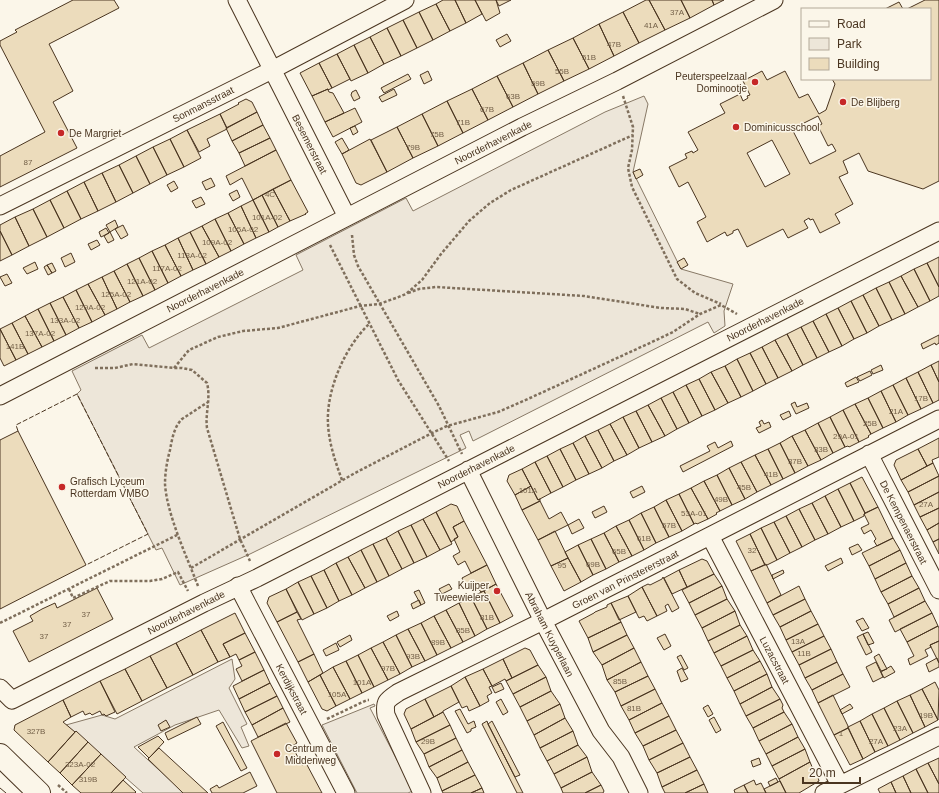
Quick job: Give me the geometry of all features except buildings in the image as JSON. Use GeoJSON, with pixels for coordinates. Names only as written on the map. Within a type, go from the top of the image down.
{"type":"FeatureCollection","features":[{"type":"Feature","properties":{"kind":"main road"},"geometry":{"type":"LineString","coordinates":[[0,755],[39,793]]}},
{"type":"Feature","properties":{"kind":"street","name":"Besemerstraat"},"geometry":{"type":"LineString","coordinates":[[237,0],[347,217]]}},
{"type":"Feature","properties":{"kind":"street","name":"Sonmansstraat"},"geometry":{"type":"LineString","coordinates":[[0,206],[272,70],[405,0]]}},
{"type":"Feature","properties":{"kind":"street","name":"Noorderhavenkade"},"geometry":{"type":"LineString","coordinates":[[0,396],[522,127],[617,81],[774,0]]}},
{"type":"Feature","properties":{"kind":"street","name":"Noorderhavenkade"},"geometry":{"type":"LineString","coordinates":[[0,688],[12,700],[238,586],[257,578],[939,230]]}},
{"type":"Feature","properties":{"kind":"street","name":"Groen van Prinstererstraat"},"geometry":{"type":"LineString","coordinates":[[385,705],[390,698],[399,692],[543,621],[939,419]]}},
{"type":"Feature","properties":{"kind":"street","name":"De Kempenaerstraat"},"geometry":{"type":"LineString","coordinates":[[869,454],[939,590]]}},
{"type":"Feature","properties":{"kind":"street","name":"Abraham Kuyperlaan"},"geometry":{"type":"LineString","coordinates":[[462,473],[601,731],[621,757],[640,793]]}},
{"type":"Feature","properties":{"kind":"street","name":"Luzacstraat"},"geometry":{"type":"LineString","coordinates":[[710,536],[840,785]]}},
{"type":"Feature","properties":{"kind":"street","name":"Kerdijkstraat"},"geometry":{"type":"LineString","coordinates":[[238,586],[346,793]]}},
{"type":"Feature","properties":{"kind":"street"},"geometry":{"type":"LineString","coordinates":[[385,705],[386,716],[389,724],[422,793]]}},
{"type":"Feature","properties":{"kind":"street"},"geometry":{"type":"LineString","coordinates":[[824,793],[939,736]]}},
{"type":"Feature","properties":{"kind":"path"},"geometry":{"type":"LineString","coordinates":[[617,81],[632,122],[633,135],[632,150],[628,168],[629,179],[674,274],[682,284],[695,293],[734,311],[747,328]]}},
{"type":"Feature","properties":{"kind":"path"},"geometry":{"type":"LineString","coordinates":[[406,294],[428,273],[441,254],[469,221],[490,203],[511,190],[633,135]]}},
{"type":"Feature","properties":{"kind":"path"},"geometry":{"type":"LineString","coordinates":[[347,217],[352,229],[352,244],[355,260],[439,406],[449,426],[462,473]]}},
{"type":"Feature","properties":{"kind":"path"},"geometry":{"type":"LineString","coordinates":[[322,230],[398,380],[413,406],[462,473]]}},
{"type":"Feature","properties":{"kind":"path"},"geometry":{"type":"LineString","coordinates":[[174,368],[189,350],[218,337],[244,331],[278,328],[360,306],[379,304],[419,290],[436,287],[598,298],[661,308],[686,308],[700,314]]}},
{"type":"Feature","properties":{"kind":"path"},"geometry":{"type":"LineString","coordinates":[[191,568],[342,480],[432,433],[449,426],[498,412],[530,398],[673,332],[700,314],[722,305]]}},
{"type":"Feature","properties":{"kind":"path"},"geometry":{"type":"LineString","coordinates":[[342,480],[331,446],[328,422],[329,404],[335,384],[348,352],[360,333],[369,324]]}},
{"type":"Feature","properties":{"kind":"path"},"geometry":{"type":"LineString","coordinates":[[63,364],[98,368],[115,368],[133,364],[182,368],[192,370],[203,378],[207,383],[209,390],[206,421],[207,428],[240,539],[257,578]]}},
{"type":"Feature","properties":{"kind":"path"},"geometry":{"type":"LineString","coordinates":[[200,605],[191,568],[168,501],[165,482],[172,437],[176,427],[182,419],[208,402]]}},
{"type":"Feature","properties":{"kind":"path"},"geometry":{"type":"LineString","coordinates":[[0,623],[179,534]]}},
{"type":"Feature","properties":{"kind":"path"},"geometry":{"type":"LineString","coordinates":[[69,589],[73,598],[110,581],[150,581],[162,579],[178,572],[200,605]]}},
{"type":"Feature","properties":{"kind":"path"},"geometry":{"type":"LineString","coordinates":[[312,726],[367,700],[385,705]]}},
{"type":"Feature","properties":{"kind":"green space"},"geometry":{"type":"Polygon","coordinates":[[[644,96],[648,104],[633,172],[681,269],[733,284],[724,311],[725,326],[714,333],[708,322],[473,441],[469,431],[460,435],[466,448],[250,554],[180,585],[162,548],[156,550],[77,394],[81,390],[72,371],[142,335],[149,348],[303,270],[296,255],[406,198],[413,211],[605,112],[644,96]]]}},
{"type":"Feature","properties":{"kind":"green space"},"geometry":{"type":"Polygon","coordinates":[[[232,659],[235,679],[229,688],[247,724],[241,727],[249,746],[242,748],[219,710],[175,725],[134,747],[184,793],[143,793],[66,725],[102,715],[115,719],[232,659]]]}},
{"type":"Feature","properties":{"kind":"green space"},"geometry":{"type":"Polygon","coordinates":[[[374,704],[375,706],[370,708],[410,785],[417,789],[408,793],[357,793],[322,725],[374,704]]]}},
{"type":"Feature","properties":{"kind":"tram line"},"geometry":{"type":"LineString","coordinates":[[0,788],[6,793]]}},
{"type":"Feature","properties":{"kind":"fence"},"geometry":{"type":"LineString","coordinates":[[18,431],[16,425],[77,394],[148,534],[86,565]]}},
{"type":"Feature","properties":{"kind":"place","name":"Peuterspeelzaal Dominootje"},"geometry":{"type":"Point","coordinates":[755,82]}},
{"type":"Feature","properties":{"kind":"place","name":"De Blijberg"},"geometry":{"type":"Point","coordinates":[843,102]}},
{"type":"Feature","properties":{"kind":"place","name":"Dominicusschool"},"geometry":{"type":"Point","coordinates":[736,127]}},
{"type":"Feature","properties":{"kind":"place","name":"De Margriet"},"geometry":{"type":"Point","coordinates":[61,133]}},
{"type":"Feature","properties":{"kind":"place","name":"Grafisch Lyceum Rotterdam VMBO"},"geometry":{"type":"Point","coordinates":[62,487]}},
{"type":"Feature","properties":{"kind":"place","name":"Kuijper Tweewielers"},"geometry":{"type":"Point","coordinates":[497,591]}},
{"type":"Feature","properties":{"kind":"place","name":"Centrum de Middenweg"},"geometry":{"type":"Point","coordinates":[277,754]}}]}
